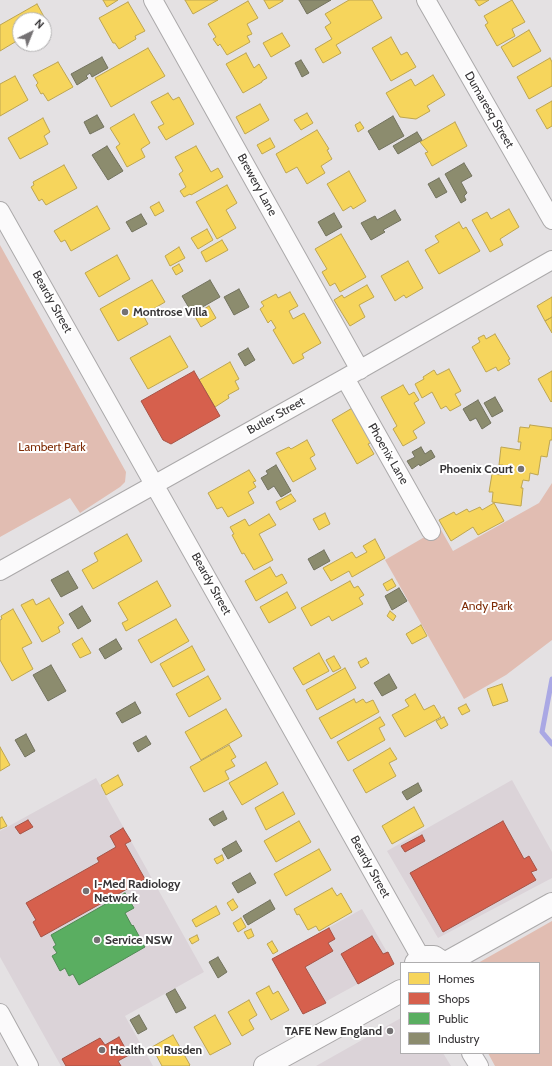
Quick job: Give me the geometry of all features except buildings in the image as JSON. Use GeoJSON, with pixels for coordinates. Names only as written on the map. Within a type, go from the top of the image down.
{"type":"FeatureCollection","features":[{"type":"Feature","properties":{"kind":"street","name":"Brewery Lane"},"geometry":{"type":"LineString","coordinates":[[154,0],[353,374]]}},
{"type":"Feature","properties":{"kind":"street","name":"Dumaresq Street"},"geometry":{"type":"LineString","coordinates":[[426,0],[552,220]]}},
{"type":"Feature","properties":{"kind":"street","name":"Beardy Street"},"geometry":{"type":"LineString","coordinates":[[0,211],[419,961]]}},
{"type":"Feature","properties":{"kind":"street","name":"Butler Street"},"geometry":{"type":"LineString","coordinates":[[0,571],[353,374],[552,260]]}},
{"type":"Feature","properties":{"kind":"street","name":"Phoenix Lane"},"geometry":{"type":"LineString","coordinates":[[353,374],[431,530]]}},
{"type":"Feature","properties":{"kind":"street"},"geometry":{"type":"LineString","coordinates":[[448,962],[552,904]]}},
{"type":"Feature","properties":{"kind":"street"},"geometry":{"type":"LineString","coordinates":[[419,961],[434,957],[442,962]]}},
{"type":"Feature","properties":{"kind":"street"},"geometry":{"type":"LineString","coordinates":[[264,1066],[400,992]]}},
{"type":"Feature","properties":{"kind":"street"},"geometry":{"type":"LineString","coordinates":[[0,1013],[29,1066]]}},
{"type":"Feature","properties":{"kind":"street"},"geometry":{"type":"LineString","coordinates":[[473,1054],[479,1066]]}},
{"type":"Feature","properties":{"kind":"shaded area"},"geometry":{"type":"Polygon","coordinates":[[[96,778],[204,972],[125,1016],[153,1066],[61,1066],[0,957],[0,831],[96,778]]]}},
{"type":"Feature","properties":{"kind":"shaded area"},"geometry":{"type":"Polygon","coordinates":[[[512,780],[552,852],[552,878],[438,938],[387,851],[512,780]]]}},
{"type":"Feature","properties":{"kind":"shaded area"},"geometry":{"type":"Polygon","coordinates":[[[362,909],[394,964],[303,1014],[272,959],[362,909]]]}},
{"type":"Feature","properties":{"kind":"shaded area","name":"TAFE New England"},"geometry":{"type":"Polygon","coordinates":[[[400,1019],[400,1054],[444,1054],[451,1066],[316,1066],[400,1019]]]}},
{"type":"Feature","properties":{"kind":"green space","name":"Lambert Park"},"geometry":{"type":"Polygon","coordinates":[[[0,245],[126,472],[125,482],[120,487],[80,513],[70,498],[0,537],[0,245]]]}},
{"type":"Feature","properties":{"kind":"green space","name":"Andy Park"},"geometry":{"type":"Polygon","coordinates":[[[552,483],[552,640],[506,675],[464,699],[385,560],[440,528],[453,551],[539,503],[552,483]]]}},
{"type":"Feature","properties":{"kind":"green space"},"geometry":{"type":"Polygon","coordinates":[[[552,921],[552,1066],[495,1066],[489,1054],[540,1054],[540,962],[480,962],[552,921]]]}},
{"type":"Feature","properties":{"kind":"waterway"},"geometry":{"type":"LineString","coordinates":[[552,679],[542,732],[552,744]]}},
{"type":"Feature","properties":{"kind":"place","name":"Montrose Villa"},"geometry":{"type":"Point","coordinates":[125,312]}},
{"type":"Feature","properties":{"kind":"place","name":"Phoenix Court"},"geometry":{"type":"Point","coordinates":[521,469]}},
{"type":"Feature","properties":{"kind":"place","name":"I-Med Radiology Network"},"geometry":{"type":"Point","coordinates":[86,891]}},
{"type":"Feature","properties":{"kind":"place","name":"Service NSW"},"geometry":{"type":"Point","coordinates":[97,940]}},
{"type":"Feature","properties":{"kind":"place","name":"TAFE New England"},"geometry":{"type":"Point","coordinates":[390,1031]}},
{"type":"Feature","properties":{"kind":"place","name":"Health on Rusden"},"geometry":{"type":"Point","coordinates":[102,1050]}}]}
